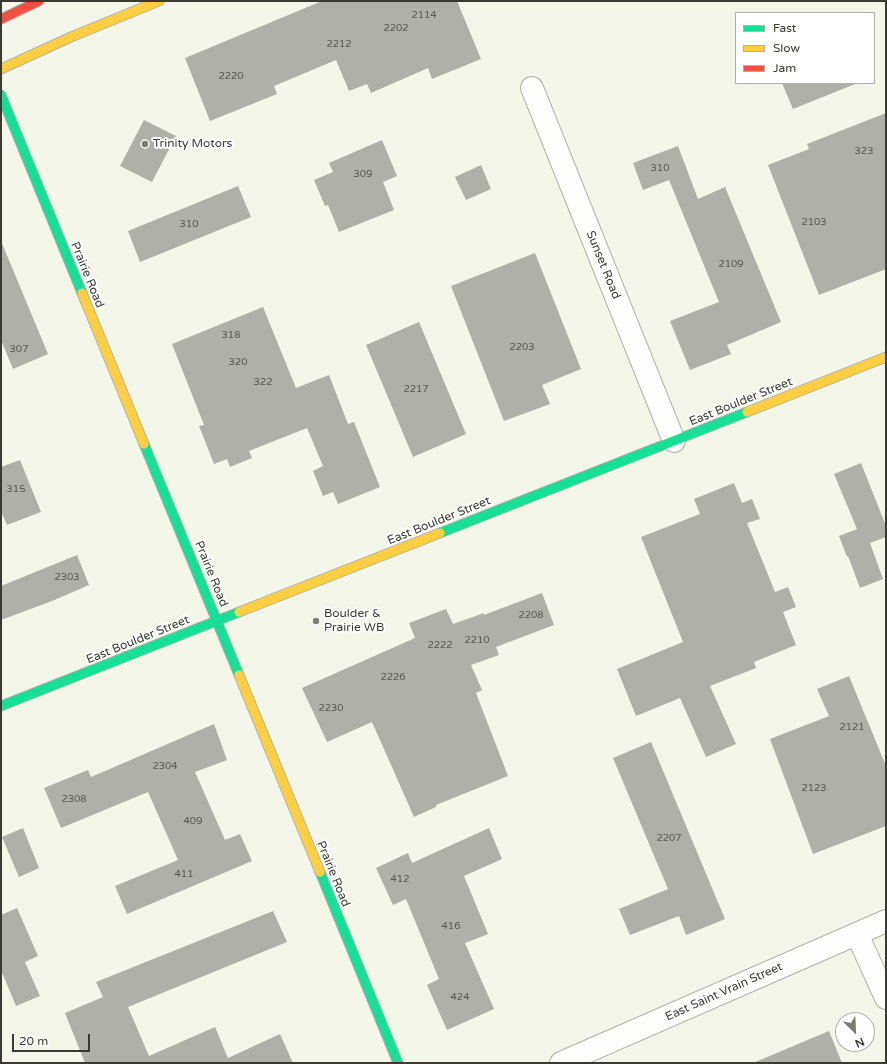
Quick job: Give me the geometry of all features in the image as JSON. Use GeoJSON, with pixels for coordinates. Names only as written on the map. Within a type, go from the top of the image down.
{"type":"FeatureCollection","features":[{"type":"Feature","properties":{"kind":"street"},"geometry":{"type":"LineString","coordinates":[[1,19],[39,1]]}},
{"type":"Feature","properties":{"kind":"street"},"geometry":{"type":"LineString","coordinates":[[1,69],[71,37],[159,1]]}},
{"type":"Feature","properties":{"kind":"street","name":"Sunset Road"},"geometry":{"type":"LineString","coordinates":[[532,88],[674,441]]}},
{"type":"Feature","properties":{"kind":"street","name":"Prairie Road"},"geometry":{"type":"LineString","coordinates":[[1,95],[398,1063]]}},
{"type":"Feature","properties":{"kind":"street","name":"East Boulder Street"},"geometry":{"type":"LineString","coordinates":[[1,706],[886,357]]}},
{"type":"Feature","properties":{"kind":"street","name":"East Saint Vrain Street"},"geometry":{"type":"LineString","coordinates":[[561,1063],[886,921]]}},
{"type":"Feature","properties":{"kind":"street"},"geometry":{"type":"LineString","coordinates":[[857,934],[886,998]]}},
{"type":"Feature","properties":{"kind":"building"},"geometry":{"type":"Polygon","coordinates":[[[322,1],[457,1],[481,59],[432,79],[428,68],[371,93],[367,84],[349,91],[336,60],[274,86],[277,94],[210,121],[185,58],[322,1]]]}},
{"type":"Feature","properties":{"kind":"building"},"geometry":{"type":"Polygon","coordinates":[[[782,84],[855,84],[793,109],[782,84]]]}},
{"type":"Feature","properties":{"kind":"building"},"geometry":{"type":"Polygon","coordinates":[[[886,113],[886,269],[819,295],[768,165],[809,149],[807,144],[886,113]]]}},
{"type":"Feature","properties":{"kind":"building"},"geometry":{"type":"Polygon","coordinates":[[[144,120],[176,136],[152,182],[120,166],[144,120]]]}},
{"type":"Feature","properties":{"kind":"building"},"geometry":{"type":"Polygon","coordinates":[[[382,140],[397,176],[383,182],[394,210],[339,232],[328,205],[325,206],[314,180],[333,172],[329,163],[382,140]]]}},
{"type":"Feature","properties":{"kind":"building"},"geometry":{"type":"Polygon","coordinates":[[[678,146],[698,199],[725,187],[781,322],[727,345],[731,354],[690,370],[670,321],[719,302],[669,180],[643,190],[633,163],[678,146]]]}},
{"type":"Feature","properties":{"kind":"building"},"geometry":{"type":"Polygon","coordinates":[[[481,165],[491,189],[466,200],[455,177],[481,165]]]}},
{"type":"Feature","properties":{"kind":"building"},"geometry":{"type":"Polygon","coordinates":[[[238,186],[251,217],[140,262],[128,231],[238,186]]]}},
{"type":"Feature","properties":{"kind":"building"},"geometry":{"type":"Polygon","coordinates":[[[1,241],[48,354],[13,369],[1,340],[1,241]]]}},
{"type":"Feature","properties":{"kind":"building"},"geometry":{"type":"Polygon","coordinates":[[[535,253],[581,369],[542,385],[550,404],[504,421],[451,286],[535,253]]]}},
{"type":"Feature","properties":{"kind":"building"},"geometry":{"type":"Polygon","coordinates":[[[263,307],[296,388],[329,375],[348,424],[354,422],[380,487],[338,504],[333,492],[323,496],[313,471],[323,466],[307,428],[249,451],[252,458],[230,467],[227,459],[214,464],[199,426],[204,425],[172,344],[263,307]]]}},
{"type":"Feature","properties":{"kind":"building"},"geometry":{"type":"Polygon","coordinates":[[[419,322],[466,434],[413,457],[366,345],[419,322]]]}},
{"type":"Feature","properties":{"kind":"building"},"geometry":{"type":"Polygon","coordinates":[[[20,460],[41,512],[7,525],[1,511],[1,467],[20,460]]]}},
{"type":"Feature","properties":{"kind":"building"},"geometry":{"type":"Polygon","coordinates":[[[861,463],[886,526],[886,537],[870,543],[883,579],[860,588],[839,536],[857,529],[834,474],[861,463]]]}},
{"type":"Feature","properties":{"kind":"building"},"geometry":{"type":"Polygon","coordinates":[[[734,483],[742,503],[752,499],[760,519],[747,523],[775,592],[788,587],[796,607],[783,612],[796,645],[754,662],[756,668],[710,686],[736,744],[706,757],[680,698],[636,716],[617,669],[683,642],[641,537],[700,514],[694,499],[734,483]]]}},
{"type":"Feature","properties":{"kind":"building"},"geometry":{"type":"Polygon","coordinates":[[[77,555],[89,585],[1,620],[1,586],[77,555]]]}},
{"type":"Feature","properties":{"kind":"building"},"geometry":{"type":"Polygon","coordinates":[[[542,593],[554,625],[496,647],[499,655],[471,665],[482,690],[476,693],[508,776],[436,805],[436,807],[414,817],[372,722],[327,742],[302,688],[415,638],[409,623],[446,609],[453,624],[484,613],[484,615],[542,593]]]}},
{"type":"Feature","properties":{"kind":"building"},"geometry":{"type":"Polygon","coordinates":[[[849,676],[886,766],[886,826],[813,854],[770,739],[829,716],[817,689],[849,676]]]}},
{"type":"Feature","properties":{"kind":"building"},"geometry":{"type":"Polygon","coordinates":[[[214,724],[227,760],[195,772],[225,840],[240,834],[252,861],[127,914],[115,886],[178,860],[148,792],[61,828],[44,788],[88,770],[91,777],[214,724]]]}},
{"type":"Feature","properties":{"kind":"building"},"geometry":{"type":"Polygon","coordinates":[[[651,742],[725,919],[686,935],[679,916],[630,935],[619,909],[668,889],[613,758],[651,742]]]}},
{"type":"Feature","properties":{"kind":"building"},"geometry":{"type":"Polygon","coordinates":[[[23,828],[39,868],[19,877],[2,837],[23,828]]]}},
{"type":"Feature","properties":{"kind":"building"},"geometry":{"type":"Polygon","coordinates":[[[489,828],[502,859],[464,876],[488,934],[465,943],[494,1009],[447,1030],[427,985],[439,979],[406,899],[393,905],[376,868],[408,853],[412,863],[489,828]]]}},
{"type":"Feature","properties":{"kind":"building"},"geometry":{"type":"Polygon","coordinates":[[[17,908],[38,956],[25,962],[40,996],[16,1006],[1,970],[1,915],[17,908]]]}},
{"type":"Feature","properties":{"kind":"building"},"geometry":{"type":"Polygon","coordinates":[[[273,911],[287,942],[128,1007],[149,1056],[215,1027],[228,1058],[280,1034],[293,1063],[85,1063],[65,1013],[103,997],[96,982],[273,911]]]}},
{"type":"Feature","properties":{"kind":"building"},"geometry":{"type":"Polygon","coordinates":[[[829,1031],[835,1046],[835,1052],[838,1052],[842,1063],[753,1063],[829,1031]]]}},
{"type":"Feature","properties":{"kind":"traffic: fast"},"geometry":{"type":"LineString","coordinates":[[1,95],[82,293]]}},
{"type":"Feature","properties":{"kind":"traffic: fast"},"geometry":{"type":"LineString","coordinates":[[440,533],[747,412]]}},
{"type":"Feature","properties":{"kind":"traffic: fast"},"geometry":{"type":"LineString","coordinates":[[144,444],[239,675]]}},
{"type":"Feature","properties":{"kind":"traffic: fast"},"geometry":{"type":"LineString","coordinates":[[1,706],[239,612]]}},
{"type":"Feature","properties":{"kind":"traffic: fast"},"geometry":{"type":"LineString","coordinates":[[320,872],[398,1063]]}},
{"type":"Feature","properties":{"kind":"traffic: slow"},"geometry":{"type":"LineString","coordinates":[[1,69],[71,37],[159,1]]}},
{"type":"Feature","properties":{"kind":"traffic: slow"},"geometry":{"type":"LineString","coordinates":[[82,293],[144,444]]}},
{"type":"Feature","properties":{"kind":"traffic: slow"},"geometry":{"type":"LineString","coordinates":[[747,412],[886,357]]}},
{"type":"Feature","properties":{"kind":"traffic: slow"},"geometry":{"type":"LineString","coordinates":[[239,612],[440,533]]}},
{"type":"Feature","properties":{"kind":"traffic: slow"},"geometry":{"type":"LineString","coordinates":[[239,675],[320,872]]}},
{"type":"Feature","properties":{"kind":"traffic: jam"},"geometry":{"type":"LineString","coordinates":[[1,19],[39,1]]}},
{"type":"Feature","properties":{"kind":"place","name":"Trinity Motors"},"geometry":{"type":"Point","coordinates":[145,144]}},
{"type":"Feature","properties":{"kind":"place","name":"Boulder & Prairie WB"},"geometry":{"type":"Point","coordinates":[316,621]}}]}
